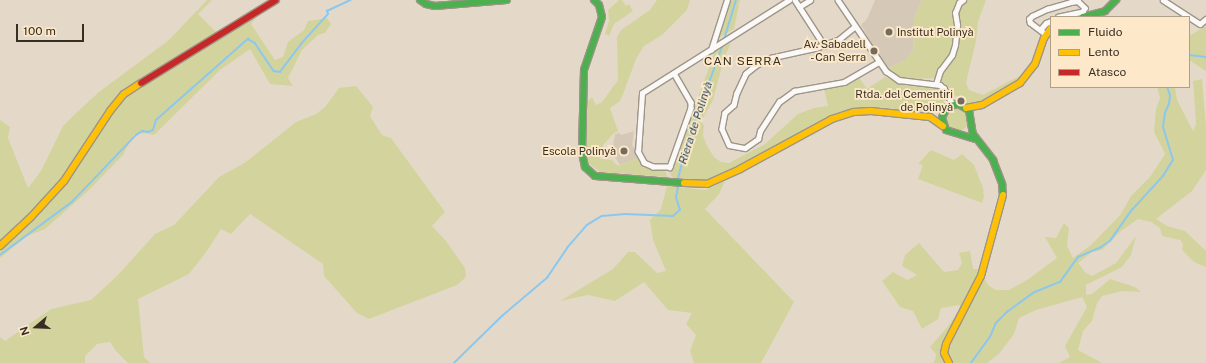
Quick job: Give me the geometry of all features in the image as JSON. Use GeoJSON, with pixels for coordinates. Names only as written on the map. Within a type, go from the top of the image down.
{"type":"FeatureCollection","features":[{"type":"Feature","properties":{"kind":"main road"},"geometry":{"type":"LineString","coordinates":[[0,246],[31,217],[64,181],[110,111],[124,94],[276,0]]}},
{"type":"Feature","properties":{"kind":"main road"},"geometry":{"type":"LineString","coordinates":[[420,0],[426,4],[435,6],[507,0]]}},
{"type":"Feature","properties":{"kind":"main road"},"geometry":{"type":"LineString","coordinates":[[594,0],[599,5],[602,17],[587,57],[584,70],[582,153],[585,167],[595,176],[707,184],[740,169],[826,122],[846,114],[863,111],[930,117],[944,111],[953,104],[962,105],[966,108],[975,139],[990,156],[997,169],[1002,184],[1002,200],[981,276],[946,344],[944,353],[949,363]]}},
{"type":"Feature","properties":{"kind":"main road"},"geometry":{"type":"LineString","coordinates":[[1087,16],[1105,11],[1116,0]]}},
{"type":"Feature","properties":{"kind":"main road"},"geometry":{"type":"LineString","coordinates":[[966,108],[982,105],[1009,90],[1029,73],[1035,64],[1046,35],[1050,29]]}},
{"type":"Feature","properties":{"kind":"main road"},"geometry":{"type":"LineString","coordinates":[[960,134],[966,131],[982,105]]}},
{"type":"Feature","properties":{"kind":"main road"},"geometry":{"type":"LineString","coordinates":[[943,126],[942,118],[944,111]]}},
{"type":"Feature","properties":{"kind":"main road"},"geometry":{"type":"LineString","coordinates":[[930,117],[950,132],[975,139]]}},
{"type":"Feature","properties":{"kind":"street"},"geometry":{"type":"LineString","coordinates":[[710,50],[727,0]]}},
{"type":"Feature","properties":{"kind":"street"},"geometry":{"type":"LineString","coordinates":[[674,73],[691,102],[691,108],[670,167],[653,167],[644,163],[638,152],[642,93],[789,0]]}},
{"type":"Feature","properties":{"kind":"street"},"geometry":{"type":"LineString","coordinates":[[795,0],[824,45]]}},
{"type":"Feature","properties":{"kind":"street"},"geometry":{"type":"LineString","coordinates":[[799,7],[810,0]]}},
{"type":"Feature","properties":{"kind":"street"},"geometry":{"type":"LineString","coordinates":[[838,0],[878,62],[886,71],[899,80],[912,83],[936,84],[944,88],[953,104]]}},
{"type":"Feature","properties":{"kind":"street"},"geometry":{"type":"LineString","coordinates":[[936,84],[940,71],[952,55],[957,30],[955,13],[956,8],[963,0]]}},
{"type":"Feature","properties":{"kind":"street"},"geometry":{"type":"LineString","coordinates":[[1163,0],[1170,2],[1189,16]]}},
{"type":"Feature","properties":{"kind":"street"},"geometry":{"type":"LineString","coordinates":[[1046,35],[1030,23],[1029,19],[1047,9],[1078,1],[1085,8],[1083,12],[1064,16]]}},
{"type":"Feature","properties":{"kind":"street"},"geometry":{"type":"LineString","coordinates":[[1190,17],[1200,24],[1206,19]]}},
{"type":"Feature","properties":{"kind":"street"},"geometry":{"type":"LineString","coordinates":[[1040,30],[1046,23],[1050,21]]}},
{"type":"Feature","properties":{"kind":"street"},"geometry":{"type":"LineString","coordinates":[[855,27],[839,40],[772,58],[757,65],[746,74],[737,93],[734,105],[725,113],[722,129],[729,145],[746,148],[758,139],[760,131],[779,102],[794,91],[844,82],[878,62]]}},
{"type":"Feature","properties":{"kind":"shaded area","name":"Institut Polinyà"},"geometry":{"type":"Polygon","coordinates":[[[875,0],[922,0],[914,18],[913,50],[905,60],[886,69],[861,25],[867,19],[875,0]]]}},
{"type":"Feature","properties":{"kind":"shaded area","name":"Escola Polinyà"},"geometry":{"type":"Polygon","coordinates":[[[634,131],[632,146],[635,147],[637,158],[620,165],[615,157],[613,145],[615,134],[619,133],[621,135],[634,131]]]}},
{"type":"Feature","properties":{"kind":"green space"},"geometry":{"type":"Polygon","coordinates":[[[207,0],[212,0],[198,14],[222,38],[258,15],[251,24],[275,60],[283,57],[288,42],[304,30],[308,21],[327,18],[331,24],[325,33],[318,35],[302,50],[288,78],[293,86],[270,84],[250,49],[220,70],[154,135],[144,133],[134,134],[123,155],[88,191],[45,229],[27,236],[0,258],[0,120],[10,127],[8,138],[28,188],[41,171],[63,126],[99,92],[169,40],[207,0]]]}},
{"type":"Feature","properties":{"kind":"green space"},"geometry":{"type":"Polygon","coordinates":[[[619,0],[622,0],[626,6],[629,4],[633,11],[614,24],[609,36],[605,34],[609,21],[608,10],[619,0]]]}},
{"type":"Feature","properties":{"kind":"green space"},"geometry":{"type":"Polygon","coordinates":[[[657,0],[690,0],[687,10],[662,35],[644,46],[636,59],[622,97],[619,102],[610,108],[618,131],[614,133],[604,144],[599,154],[600,159],[612,160],[618,166],[637,158],[645,167],[666,172],[667,177],[600,172],[588,163],[585,152],[587,102],[592,97],[596,105],[602,102],[618,80],[617,37],[621,30],[650,10],[657,0]]]}},
{"type":"Feature","properties":{"kind":"green space"},"geometry":{"type":"Polygon","coordinates":[[[730,0],[740,0],[734,29],[717,39],[730,0]]]}},
{"type":"Feature","properties":{"kind":"green space"},"geometry":{"type":"Polygon","coordinates":[[[922,0],[960,0],[957,3],[954,13],[955,36],[950,54],[937,78],[911,79],[899,77],[886,69],[905,60],[913,50],[914,18],[922,0]]]}},
{"type":"Feature","properties":{"kind":"green space"},"geometry":{"type":"Polygon","coordinates":[[[966,0],[986,0],[978,22],[976,41],[966,83],[969,90],[983,95],[1023,74],[1015,82],[976,103],[966,103],[954,95],[946,84],[939,80],[957,45],[958,8],[966,0]]]}},
{"type":"Feature","properties":{"kind":"green space"},"geometry":{"type":"Polygon","coordinates":[[[1206,26],[1206,71],[1190,61],[1190,35],[1206,26]]]}},
{"type":"Feature","properties":{"kind":"green space"},"geometry":{"type":"Polygon","coordinates":[[[731,43],[724,58],[713,100],[701,122],[704,125],[703,136],[707,146],[714,157],[721,162],[729,163],[765,144],[798,114],[814,108],[828,106],[824,89],[843,84],[858,76],[867,89],[885,77],[901,84],[937,88],[943,94],[945,100],[941,108],[932,113],[878,107],[860,108],[844,112],[730,172],[713,178],[700,180],[673,178],[670,174],[715,51],[731,43]]]}},
{"type":"Feature","properties":{"kind":"green space"},"geometry":{"type":"Polygon","coordinates":[[[1202,79],[1206,126],[1206,170],[1192,191],[1156,219],[1167,226],[1185,231],[1206,251],[1206,267],[1194,262],[1182,250],[1183,244],[1180,240],[1162,236],[1160,228],[1151,222],[1138,219],[1121,231],[1102,250],[1092,252],[1078,263],[1086,273],[1092,276],[1116,263],[1136,236],[1131,255],[1122,267],[1086,285],[1086,295],[1092,294],[1110,279],[1135,287],[1141,292],[1122,291],[1102,296],[1097,303],[1092,321],[1083,331],[1078,350],[1102,363],[1059,363],[1070,357],[1065,346],[1087,307],[1082,297],[1036,310],[1019,318],[1014,334],[999,354],[987,363],[933,363],[936,354],[930,347],[949,325],[959,310],[960,305],[941,308],[938,319],[922,329],[913,311],[900,307],[882,281],[893,272],[907,280],[917,275],[902,266],[905,255],[919,243],[944,272],[958,270],[962,263],[959,253],[970,251],[973,269],[979,269],[988,285],[996,290],[1009,290],[1027,280],[1057,258],[1045,237],[1056,238],[1064,223],[1069,228],[1067,246],[1073,258],[1091,245],[1121,214],[1131,196],[1150,177],[1165,154],[1154,132],[1156,109],[1160,98],[1157,88],[1175,88],[1177,100],[1193,131],[1196,124],[1193,81],[1202,79]]]}},
{"type":"Feature","properties":{"kind":"green space"},"geometry":{"type":"Polygon","coordinates":[[[356,86],[373,107],[370,116],[382,135],[391,138],[445,212],[432,226],[446,241],[465,268],[466,277],[457,285],[369,319],[357,313],[324,276],[323,264],[250,214],[231,234],[221,229],[207,251],[189,274],[138,299],[144,357],[150,363],[128,363],[115,350],[110,342],[97,344],[85,356],[85,363],[0,363],[0,337],[5,341],[51,309],[91,300],[117,276],[155,234],[174,225],[219,177],[246,162],[296,122],[316,114],[325,107],[339,88],[356,86]]]}},
{"type":"Feature","properties":{"kind":"green space"},"geometry":{"type":"Polygon","coordinates":[[[957,107],[962,108],[968,114],[968,124],[962,130],[957,131],[952,130],[946,124],[945,119],[946,114],[952,108],[957,107]]]}},
{"type":"Feature","properties":{"kind":"green space"},"geometry":{"type":"Polygon","coordinates":[[[931,150],[954,160],[962,154],[974,165],[983,188],[984,197],[982,203],[918,179],[923,165],[918,164],[931,150]]]}},
{"type":"Feature","properties":{"kind":"green space"},"geometry":{"type":"Polygon","coordinates":[[[725,181],[719,194],[705,209],[794,302],[761,363],[694,363],[690,351],[696,335],[686,324],[692,313],[668,310],[644,282],[615,301],[588,295],[560,301],[613,269],[628,252],[635,252],[657,273],[666,271],[653,240],[650,220],[661,209],[667,186],[705,190],[725,181]]]}},
{"type":"Feature","properties":{"kind":"waterway"},"geometry":{"type":"LineString","coordinates":[[0,255],[72,202],[136,135],[143,131],[148,132],[153,130],[156,120],[248,39],[255,43],[274,71],[280,72],[301,44],[328,14],[327,11],[351,0]]}},
{"type":"Feature","properties":{"kind":"waterway","name":"Riera de Polinyà"},"geometry":{"type":"LineString","coordinates":[[724,40],[736,0]]}},
{"type":"Feature","properties":{"kind":"waterway","name":"Riera de Polinyà"},"geometry":{"type":"LineString","coordinates":[[678,179],[685,150],[723,44]]}},
{"type":"Feature","properties":{"kind":"waterway"},"geometry":{"type":"LineString","coordinates":[[1190,55],[1206,57]]}},
{"type":"Feature","properties":{"kind":"waterway"},"geometry":{"type":"LineString","coordinates":[[971,363],[990,337],[996,323],[1007,312],[1035,292],[1060,282],[1078,257],[1101,247],[1110,241],[1132,210],[1163,176],[1173,160],[1163,127],[1170,96],[1167,88]]}},
{"type":"Feature","properties":{"kind":"waterway"},"geometry":{"type":"LineString","coordinates":[[454,363],[502,316],[547,278],[567,248],[587,225],[602,216],[625,214],[673,216],[680,210],[676,198],[678,187]]}},
{"type":"Feature","properties":{"kind":"traffic: fast"},"geometry":{"type":"LineString","coordinates":[[420,0],[426,4],[435,6],[507,0]]}},
{"type":"Feature","properties":{"kind":"traffic: fast"},"geometry":{"type":"LineString","coordinates":[[594,0],[599,5],[602,17],[584,70],[582,153],[585,167],[595,176],[684,183]]}},
{"type":"Feature","properties":{"kind":"traffic: fast"},"geometry":{"type":"LineString","coordinates":[[1087,16],[1105,11],[1116,0]]}},
{"type":"Feature","properties":{"kind":"traffic: fast"},"geometry":{"type":"LineString","coordinates":[[975,139],[946,130],[942,118],[947,107],[958,104],[969,110],[973,134],[993,160],[1002,184],[1003,195]]}},
{"type":"Feature","properties":{"kind":"traffic: slow"},"geometry":{"type":"LineString","coordinates":[[966,108],[982,105],[1020,83],[1035,64],[1044,38],[1050,29]]}},
{"type":"Feature","properties":{"kind":"traffic: slow"},"geometry":{"type":"LineString","coordinates":[[0,246],[31,217],[64,181],[110,111],[124,94],[141,83]]}},
{"type":"Feature","properties":{"kind":"traffic: slow"},"geometry":{"type":"LineString","coordinates":[[684,183],[707,184],[740,169],[832,119],[854,112],[871,111],[930,117],[943,126]]}},
{"type":"Feature","properties":{"kind":"traffic: slow"},"geometry":{"type":"LineString","coordinates":[[949,363],[944,353],[946,344],[981,276],[1003,195]]}},
{"type":"Feature","properties":{"kind":"traffic: jam"},"geometry":{"type":"LineString","coordinates":[[141,83],[276,0]]}},
{"type":"Feature","properties":{"kind":"place","name":"Institut Polinyà"},"geometry":{"type":"Point","coordinates":[889,32]}},
{"type":"Feature","properties":{"kind":"place","name":"Av. Sabadell - Can Serra"},"geometry":{"type":"Point","coordinates":[874,51]}},
{"type":"Feature","properties":{"kind":"place","name":"Rtda. del Cementiri de Polinyà"},"geometry":{"type":"Point","coordinates":[961,101]}},
{"type":"Feature","properties":{"kind":"place","name":"Escola Polinyà"},"geometry":{"type":"Point","coordinates":[624,151]}},
{"type":"Feature","properties":{"kind":"district","name":"CAN SERRA"},"geometry":{"type":"Point","coordinates":[743,62]}}]}
